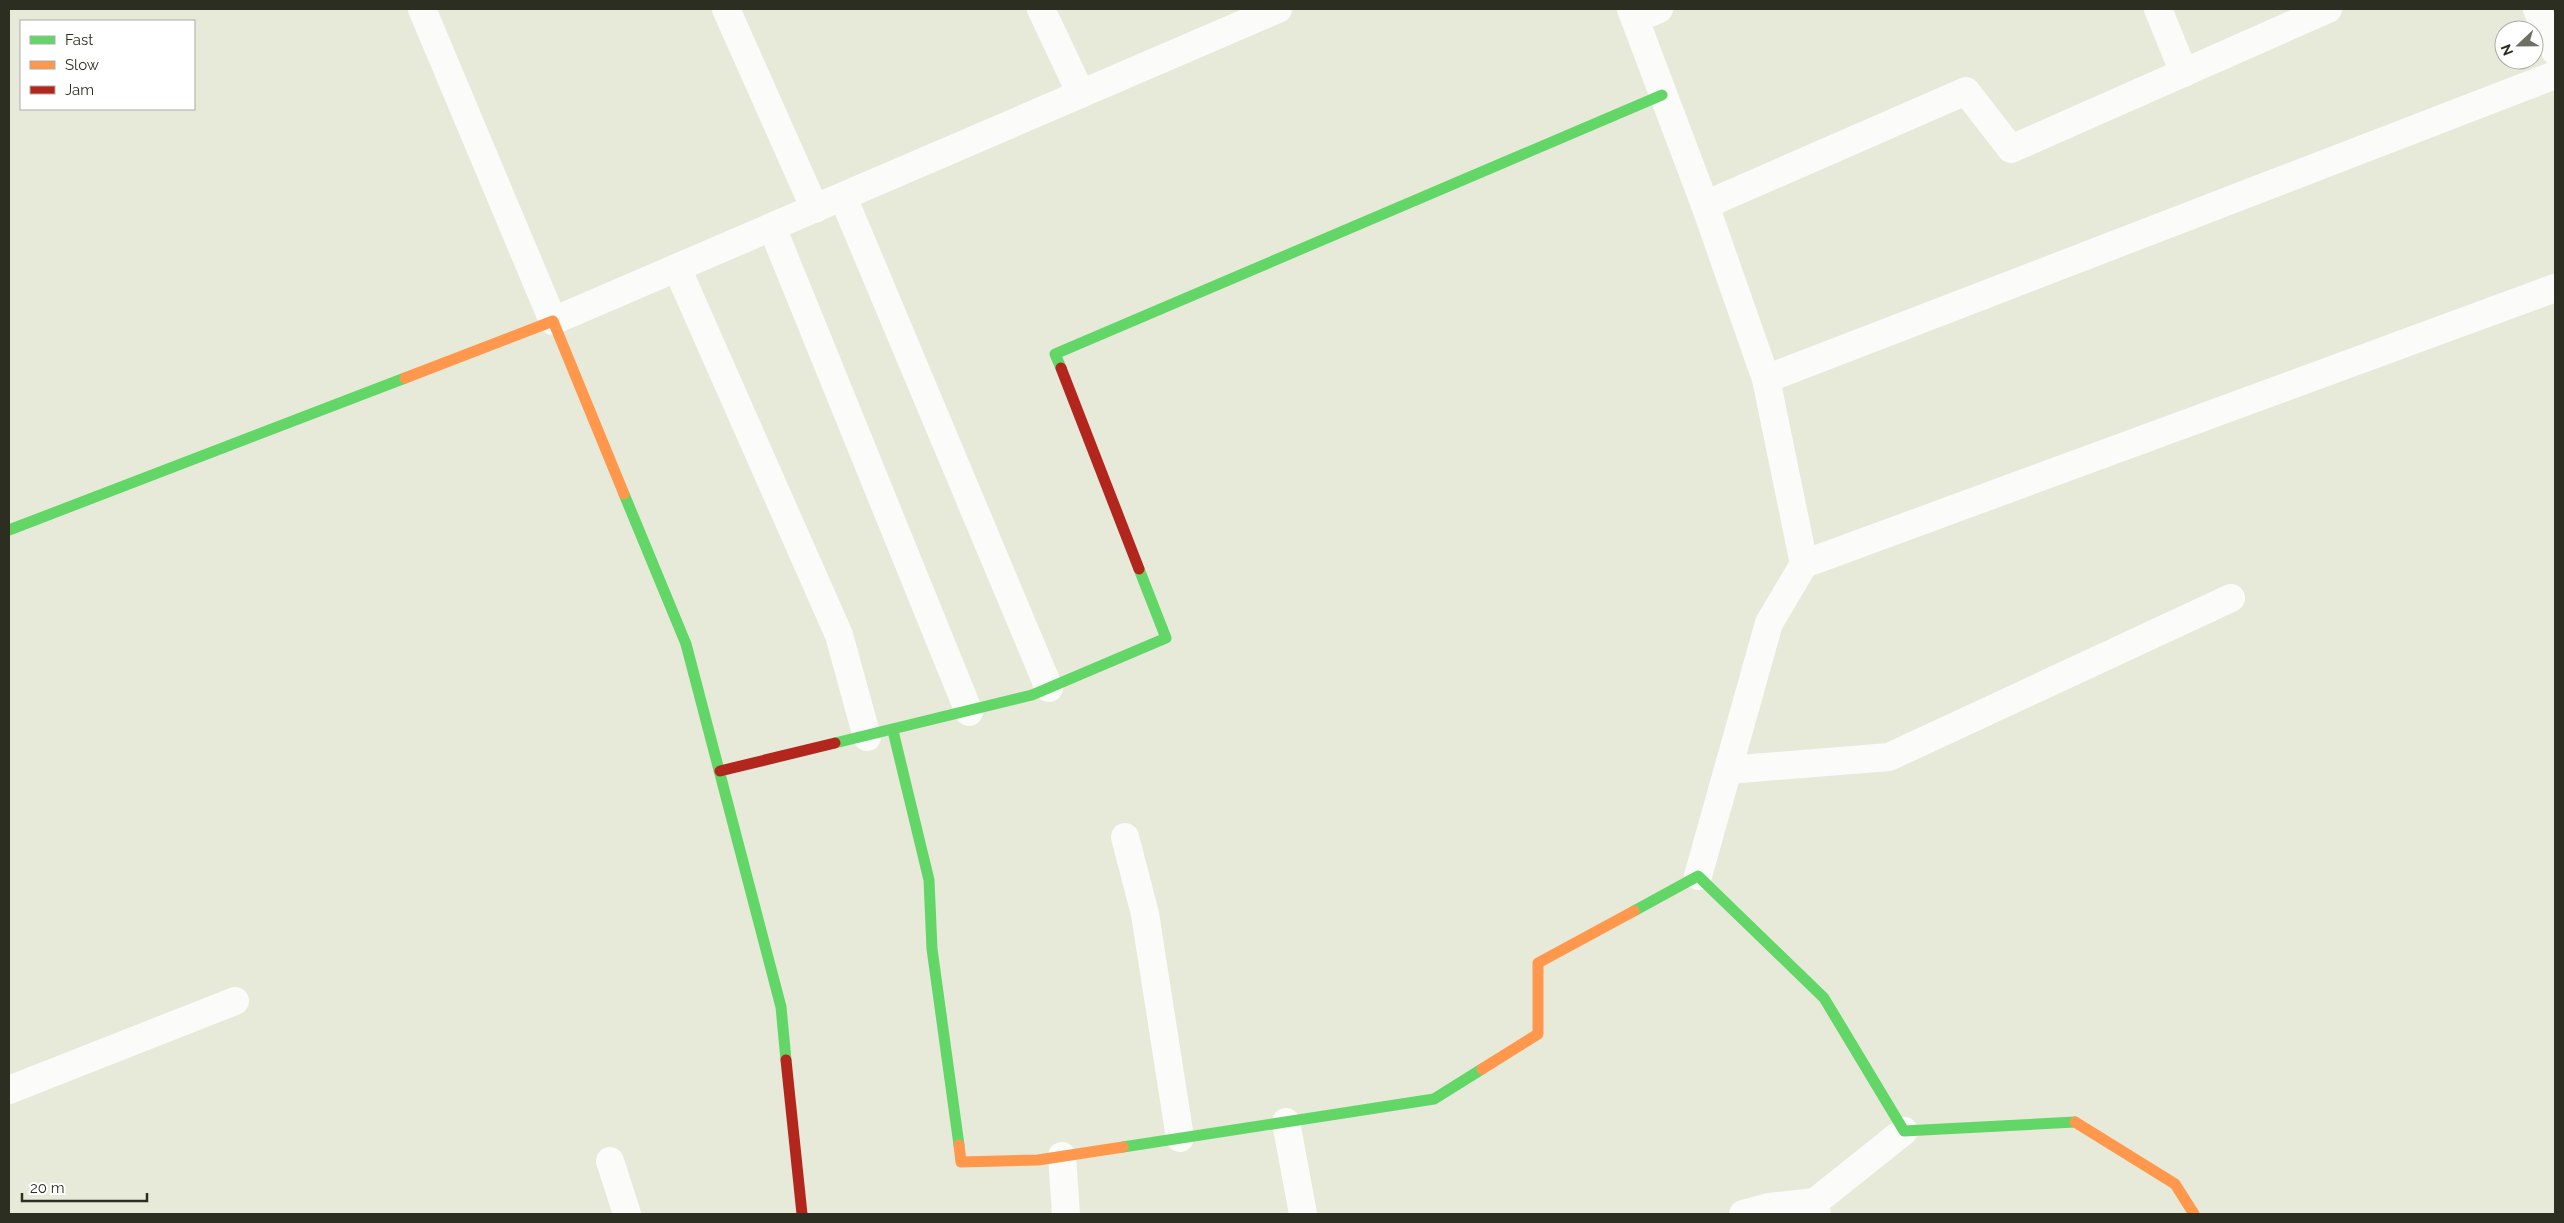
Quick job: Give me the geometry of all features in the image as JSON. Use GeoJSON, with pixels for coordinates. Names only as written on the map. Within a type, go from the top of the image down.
{"type":"FeatureCollection","features":[{"type":"Feature","properties":{"kind":"street"},"geometry":{"type":"LineString","coordinates":[[422,9],[686,644],[781,1007],[802,1214]]}},
{"type":"Feature","properties":{"kind":"street"},"geometry":{"type":"LineString","coordinates":[[726,9],[815,209]]}},
{"type":"Feature","properties":{"kind":"street"},"geometry":{"type":"LineString","coordinates":[[1041,9],[1081,94]]}},
{"type":"Feature","properties":{"kind":"street"},"geometry":{"type":"LineString","coordinates":[[9,530],[553,321],[1278,9]]}},
{"type":"Feature","properties":{"kind":"street"},"geometry":{"type":"LineString","coordinates":[[1659,9],[1633,14],[1705,205],[1766,379],[1804,564]]}},
{"type":"Feature","properties":{"kind":"street"},"geometry":{"type":"LineString","coordinates":[[2158,9],[2184,73]]}},
{"type":"Feature","properties":{"kind":"street"},"geometry":{"type":"LineString","coordinates":[[1705,205],[1966,92],[2011,149],[2328,9]]}},
{"type":"Feature","properties":{"kind":"street"},"geometry":{"type":"LineString","coordinates":[[2537,9],[2555,52]]}},
{"type":"Feature","properties":{"kind":"street"},"geometry":{"type":"LineString","coordinates":[[1766,379],[2555,75]]}},
{"type":"Feature","properties":{"kind":"street"},"geometry":{"type":"LineString","coordinates":[[720,771],[894,731],[1032,695],[1166,638],[1055,354],[1662,95]]}},
{"type":"Feature","properties":{"kind":"street"},"geometry":{"type":"LineString","coordinates":[[843,197],[1050,688]]}},
{"type":"Feature","properties":{"kind":"street"},"geometry":{"type":"LineString","coordinates":[[772,227],[969,712]]}},
{"type":"Feature","properties":{"kind":"street"},"geometry":{"type":"LineString","coordinates":[[677,268],[839,635],[867,737]]}},
{"type":"Feature","properties":{"kind":"street"},"geometry":{"type":"LineString","coordinates":[[894,731],[929,880],[932,949],[962,1162],[1038,1160],[1434,1099],[1538,1034],[1538,963],[1698,876],[1769,623],[1804,564],[2555,288]]}},
{"type":"Feature","properties":{"kind":"street"},"geometry":{"type":"LineString","coordinates":[[1728,770],[1889,757],[2231,598]]}},
{"type":"Feature","properties":{"kind":"street"},"geometry":{"type":"LineString","coordinates":[[1124,837],[1145,914],[1180,1138]]}},
{"type":"Feature","properties":{"kind":"street"},"geometry":{"type":"LineString","coordinates":[[1698,876],[1824,998],[1904,1131]]}},
{"type":"Feature","properties":{"kind":"street"},"geometry":{"type":"LineString","coordinates":[[9,1090],[236,1001]]}},
{"type":"Feature","properties":{"kind":"street"},"geometry":{"type":"LineString","coordinates":[[1743,1214],[1769,1207],[1816,1208],[1904,1131],[2074,1121],[2175,1184],[2194,1214]]}},
{"type":"Feature","properties":{"kind":"street"},"geometry":{"type":"LineString","coordinates":[[1286,1122],[1303,1214]]}},
{"type":"Feature","properties":{"kind":"street"},"geometry":{"type":"LineString","coordinates":[[1062,1156],[1066,1214]]}},
{"type":"Feature","properties":{"kind":"street"},"geometry":{"type":"LineString","coordinates":[[610,1161],[627,1214]]}},
{"type":"Feature","properties":{"kind":"traffic: fast"},"geometry":{"type":"LineString","coordinates":[[1061,368],[1055,354],[1662,95]]}},
{"type":"Feature","properties":{"kind":"traffic: fast"},"geometry":{"type":"LineString","coordinates":[[9,530],[405,378]]}},
{"type":"Feature","properties":{"kind":"traffic: fast"},"geometry":{"type":"LineString","coordinates":[[624,494],[686,644],[781,1007],[786,1060]]}},
{"type":"Feature","properties":{"kind":"traffic: fast"},"geometry":{"type":"LineString","coordinates":[[835,743],[1032,695],[1166,638],[1139,569]]}},
{"type":"Feature","properties":{"kind":"traffic: fast"},"geometry":{"type":"LineString","coordinates":[[893,731],[929,880],[932,949],[959,1145]]}},
{"type":"Feature","properties":{"kind":"traffic: fast"},"geometry":{"type":"LineString","coordinates":[[1634,911],[1698,876],[1824,998],[1904,1131],[2075,1122]]}},
{"type":"Feature","properties":{"kind":"traffic: fast"},"geometry":{"type":"LineString","coordinates":[[1123,1147],[1434,1099],[1482,1069]]}},
{"type":"Feature","properties":{"kind":"traffic: slow"},"geometry":{"type":"LineString","coordinates":[[405,378],[553,321],[624,494]]}},
{"type":"Feature","properties":{"kind":"traffic: slow"},"geometry":{"type":"LineString","coordinates":[[1482,1069],[1538,1034],[1538,963],[1634,911]]}},
{"type":"Feature","properties":{"kind":"traffic: slow"},"geometry":{"type":"LineString","coordinates":[[2075,1122],[2175,1184],[2194,1214]]}},
{"type":"Feature","properties":{"kind":"traffic: slow"},"geometry":{"type":"LineString","coordinates":[[959,1145],[961,1162],[1038,1160],[1123,1147]]}},
{"type":"Feature","properties":{"kind":"traffic: jam"},"geometry":{"type":"LineString","coordinates":[[1061,368],[1139,569]]}},
{"type":"Feature","properties":{"kind":"traffic: jam"},"geometry":{"type":"LineString","coordinates":[[720,771],[835,743]]}},
{"type":"Feature","properties":{"kind":"traffic: jam"},"geometry":{"type":"LineString","coordinates":[[786,1060],[802,1214]]}}]}
